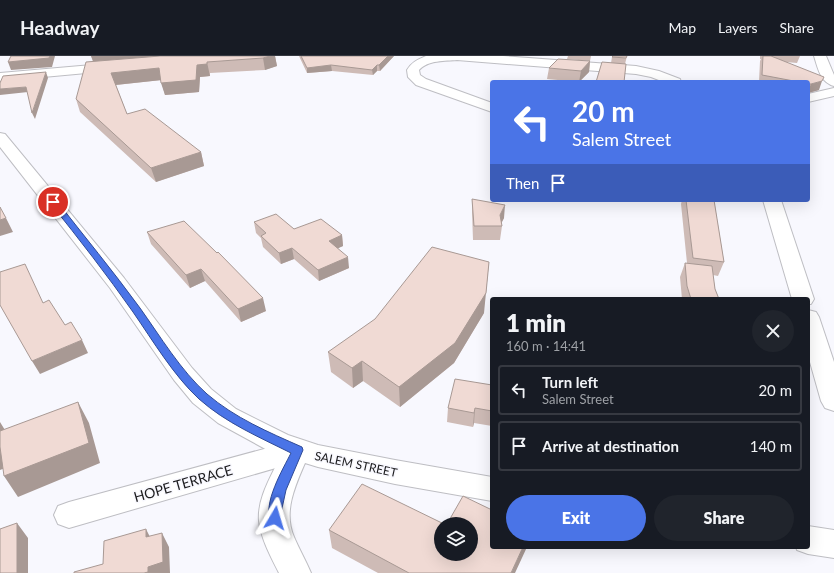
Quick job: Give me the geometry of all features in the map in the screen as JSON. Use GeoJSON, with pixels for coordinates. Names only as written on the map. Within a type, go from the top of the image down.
{"type":"FeatureCollection","features":[{"type":"Feature","properties":{"kind":"street"},"geometry":{"type":"LineString","coordinates":[[490,107],[424,84],[414,77],[413,70],[418,64],[430,59],[462,56],[636,70],[655,74],[670,80]]}},
{"type":"Feature","properties":{"kind":"street"},"geometry":{"type":"LineString","coordinates":[[820,56],[827,76],[834,82]]}},
{"type":"Feature","properties":{"kind":"street"},"geometry":{"type":"LineString","coordinates":[[0,77],[125,66]]}},
{"type":"Feature","properties":{"kind":"street"},"geometry":{"type":"LineString","coordinates":[[810,98],[834,92]]}},
{"type":"Feature","properties":{"kind":"street","name":"SALEM STREET"},"geometry":{"type":"LineString","coordinates":[[0,137],[88,245],[183,374],[202,396],[227,416],[243,425],[298,450],[318,456],[395,472],[490,489]]}},
{"type":"Feature","properties":{"kind":"street"},"geometry":{"type":"LineString","coordinates":[[773,202],[802,297]]}},
{"type":"Feature","properties":{"kind":"street"},"geometry":{"type":"LineString","coordinates":[[810,323],[834,401]]}},
{"type":"Feature","properties":{"kind":"street"},"geometry":{"type":"LineString","coordinates":[[295,573],[275,529],[275,507],[280,490],[298,450]]}},
{"type":"Feature","properties":{"kind":"street","name":"HOPE TERRACE"},"geometry":{"type":"LineString","coordinates":[[69,515],[298,450]]}},
{"type":"Feature","properties":{"kind":"street"},"geometry":{"type":"LineString","coordinates":[[810,540],[834,544]]}},
{"type":"Feature","properties":{"kind":"building"},"geometry":{"type":"Polygon","coordinates":[[[11,56],[50,56],[49,58],[8,62],[11,56]]]}},
{"type":"Feature","properties":{"kind":"building"},"geometry":{"type":"Polygon","coordinates":[[[160,56],[270,56],[263,58],[207,62],[207,64],[197,65],[196,80],[161,83],[159,68],[111,73],[127,114],[145,109],[201,152],[151,168],[76,99],[86,62],[160,56]]]}},
{"type":"Feature","properties":{"kind":"building"},"geometry":{"type":"Polygon","coordinates":[[[301,56],[388,56],[372,70],[331,65],[307,68],[301,56]]]}},
{"type":"Feature","properties":{"kind":"building"},"geometry":{"type":"Polygon","coordinates":[[[627,56],[626,58],[612,57],[627,56]]]}},
{"type":"Feature","properties":{"kind":"building"},"geometry":{"type":"Polygon","coordinates":[[[763,56],[771,56],[824,77],[822,81],[810,84],[810,80],[788,80],[762,75],[763,56]]]}},
{"type":"Feature","properties":{"kind":"building"},"geometry":{"type":"Polygon","coordinates":[[[558,59],[590,61],[581,71],[549,68],[558,59]]]}},
{"type":"Feature","properties":{"kind":"building"},"geometry":{"type":"Polygon","coordinates":[[[602,62],[626,64],[624,80],[597,80],[602,62]]]}},
{"type":"Feature","properties":{"kind":"building"},"geometry":{"type":"Polygon","coordinates":[[[46,72],[32,113],[26,87],[0,89],[0,83],[3,76],[46,72]]]}},
{"type":"Feature","properties":{"kind":"building"},"geometry":{"type":"Polygon","coordinates":[[[472,199],[505,205],[500,215],[502,226],[474,226],[472,199]]]}},
{"type":"Feature","properties":{"kind":"building"},"geometry":{"type":"Polygon","coordinates":[[[686,202],[714,202],[724,262],[693,258],[686,202]]]}},
{"type":"Feature","properties":{"kind":"building"},"geometry":{"type":"Polygon","coordinates":[[[0,207],[6,218],[0,220],[0,207]]]}},
{"type":"Feature","properties":{"kind":"building"},"geometry":{"type":"Polygon","coordinates":[[[276,214],[294,229],[321,219],[342,235],[329,241],[348,257],[318,270],[292,248],[279,253],[261,236],[266,233],[254,222],[276,214]]]}},
{"type":"Feature","properties":{"kind":"building"},"geometry":{"type":"Polygon","coordinates":[[[184,221],[217,253],[218,252],[263,298],[238,309],[201,269],[186,275],[147,232],[184,221]]]}},
{"type":"Feature","properties":{"kind":"building"},"geometry":{"type":"Polygon","coordinates":[[[432,247],[489,262],[486,293],[455,343],[399,387],[362,361],[352,368],[328,352],[375,319],[432,247]]]}},
{"type":"Feature","properties":{"kind":"building"},"geometry":{"type":"Polygon","coordinates":[[[685,263],[712,266],[715,289],[718,297],[690,297],[687,286],[685,263]]]}},
{"type":"Feature","properties":{"kind":"building"},"geometry":{"type":"Polygon","coordinates":[[[25,264],[43,303],[49,300],[65,325],[71,322],[82,340],[32,361],[0,305],[0,272],[25,264]]]}},
{"type":"Feature","properties":{"kind":"building"},"geometry":{"type":"Polygon","coordinates":[[[455,379],[490,385],[490,411],[475,408],[474,413],[448,408],[455,379]]]}},
{"type":"Feature","properties":{"kind":"building"},"geometry":{"type":"Polygon","coordinates":[[[78,402],[89,443],[4,476],[0,447],[0,431],[78,402]]]}},
{"type":"Feature","properties":{"kind":"building"},"geometry":{"type":"Polygon","coordinates":[[[362,484],[434,519],[434,561],[478,561],[478,517],[451,517],[463,496],[490,509],[490,549],[522,549],[511,573],[409,573],[329,530],[362,484]]]}},
{"type":"Feature","properties":{"kind":"building"},"geometry":{"type":"Polygon","coordinates":[[[17,523],[17,573],[0,573],[0,529],[17,523]]]}},
{"type":"Feature","properties":{"kind":"building"},"geometry":{"type":"Polygon","coordinates":[[[146,529],[146,537],[162,533],[163,562],[148,567],[148,572],[74,573],[103,564],[104,541],[146,529]]]}},
{"type":"Feature","properties":{"kind":"route"},"geometry":{"type":"LineString","coordinates":[[53,202],[117,283],[183,374],[202,396],[227,416],[243,425],[279,443],[298,450],[280,490],[275,507],[275,518]]}}]}
